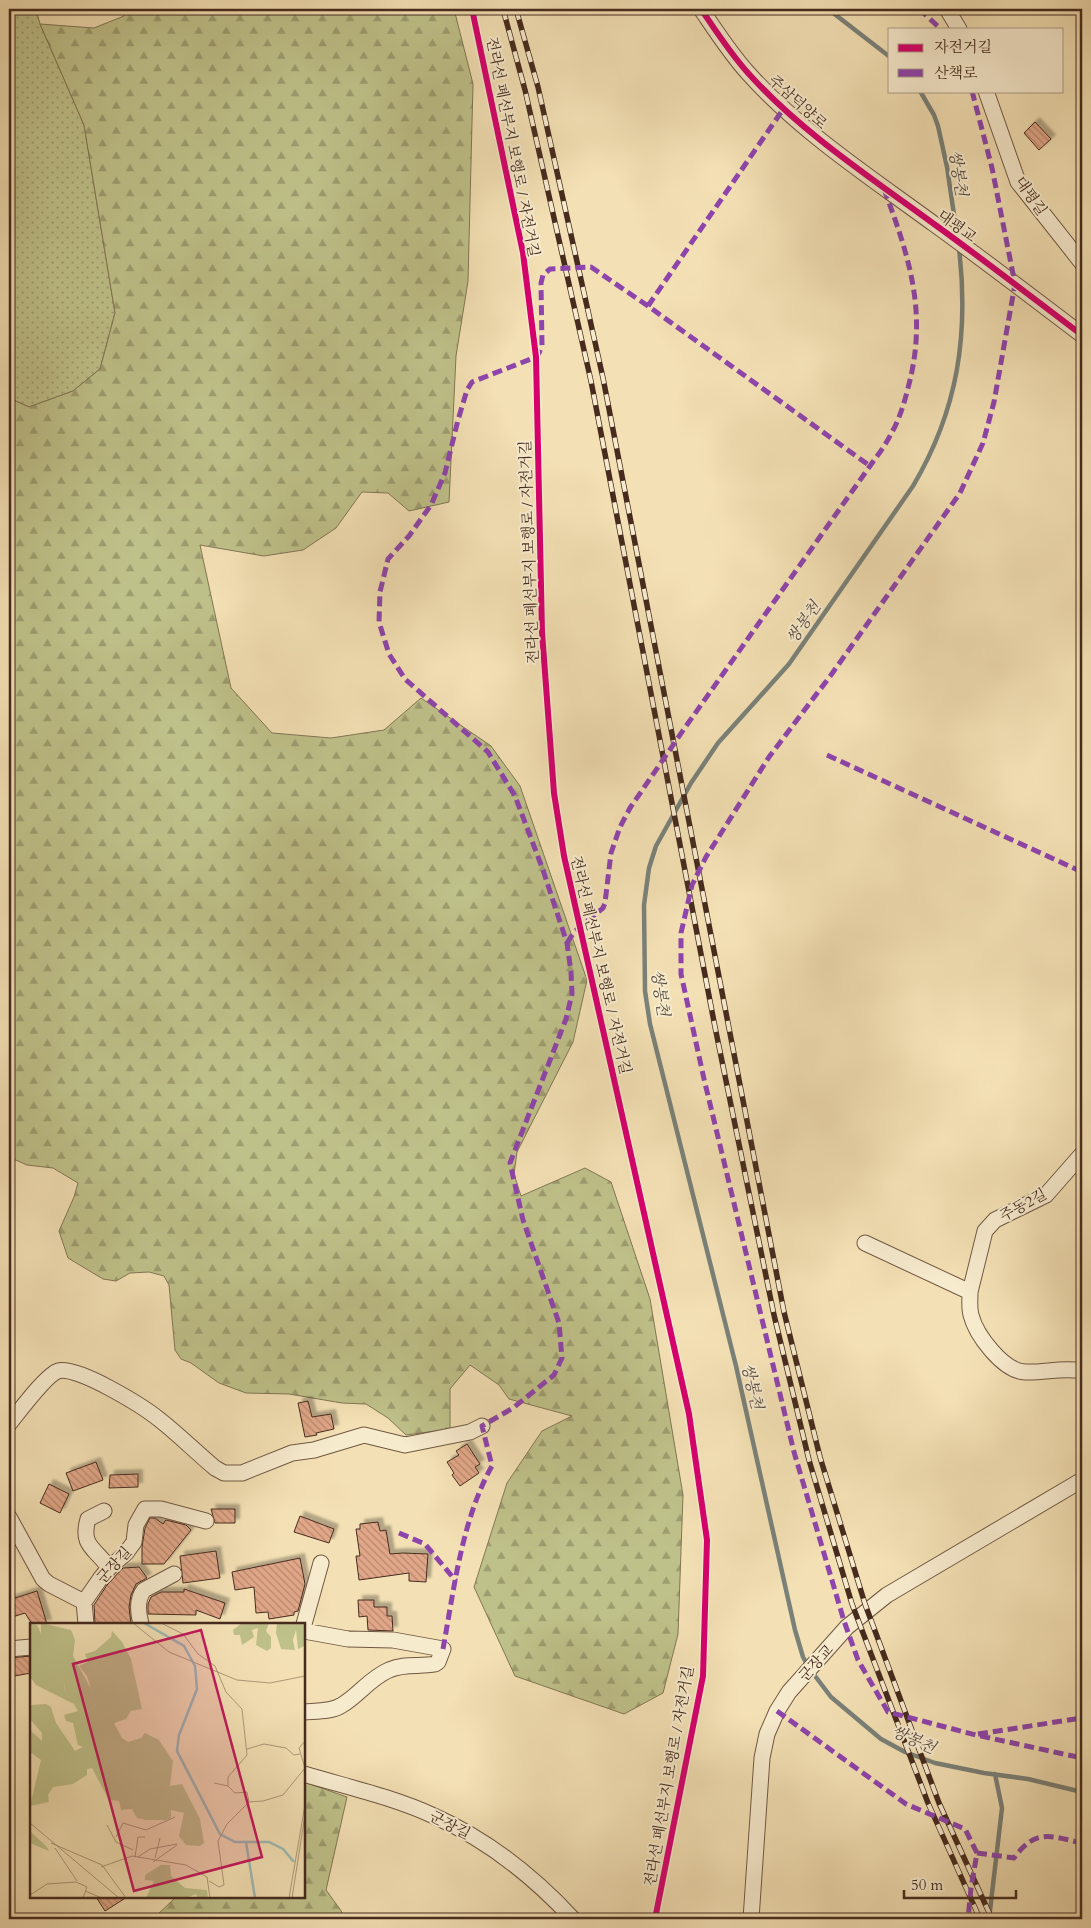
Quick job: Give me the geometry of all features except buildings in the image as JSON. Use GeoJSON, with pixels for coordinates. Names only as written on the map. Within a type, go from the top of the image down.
{"type":"FeatureCollection","features":[{"type":"Feature","properties":{"kind":"street","name":"주삼덕양로"},"geometry":{"type":"LineString","coordinates":[[701,9],[748,73],[778,102],[832,148],[896,197]]}},
{"type":"Feature","properties":{"kind":"street"},"geometry":{"type":"LineString","coordinates":[[947,9],[958,28]]}},
{"type":"Feature","properties":{"kind":"street","name":"대평길"},"geometry":{"type":"LineString","coordinates":[[986,92],[1018,182],[1082,263]]}},
{"type":"Feature","properties":{"kind":"street","name":"대평교"},"geometry":{"type":"LineString","coordinates":[[896,197],[1004,275],[1082,335]]}},
{"type":"Feature","properties":{"kind":"street","name":"주동2길"},"geometry":{"type":"LineString","coordinates":[[1082,1154],[1046,1195],[995,1220],[989,1225],[985,1231],[970,1292],[971,1317],[988,1346],[1007,1365],[1022,1372],[1065,1369],[1082,1371]]}},
{"type":"Feature","properties":{"kind":"street"},"geometry":{"type":"LineString","coordinates":[[865,1243],[970,1292]]}},
{"type":"Feature","properties":{"kind":"street"},"geometry":{"type":"LineString","coordinates":[[9,1424],[50,1376],[62,1370],[80,1373],[137,1404],[159,1419],[215,1468],[224,1473],[242,1472],[292,1453],[314,1450],[364,1435],[405,1445],[470,1432],[482,1426]]}},
{"type":"Feature","properties":{"kind":"street","name":"군장교"},"geometry":{"type":"LineString","coordinates":[[751,1919],[762,1758],[770,1726],[789,1692],[847,1627],[887,1595],[1082,1480]]}},
{"type":"Feature","properties":{"kind":"street","name":"군장길"},"geometry":{"type":"LineString","coordinates":[[84,1602],[100,1578],[126,1554],[134,1542],[136,1525],[145,1509],[161,1509],[206,1521]]}},
{"type":"Feature","properties":{"kind":"street"},"geometry":{"type":"LineString","coordinates":[[104,1511],[88,1519],[86,1538],[90,1546],[102,1557],[109,1568]]}},
{"type":"Feature","properties":{"kind":"street"},"geometry":{"type":"LineString","coordinates":[[9,1518],[43,1579],[84,1602],[86,1623]]}},
{"type":"Feature","properties":{"kind":"street"},"geometry":{"type":"LineString","coordinates":[[304,1623],[321,1563]]}},
{"type":"Feature","properties":{"kind":"street"},"geometry":{"type":"LineString","coordinates":[[141,1623],[138,1607],[141,1594],[144,1590],[174,1574]]}},
{"type":"Feature","properties":{"kind":"street"},"geometry":{"type":"LineString","coordinates":[[305,1631],[348,1638],[393,1640],[442,1649],[438,1662],[435,1664],[410,1665],[389,1670],[373,1679],[342,1705],[334,1709],[305,1712]]}},
{"type":"Feature","properties":{"kind":"street"},"geometry":{"type":"LineString","coordinates":[[9,1649],[30,1647]]}},
{"type":"Feature","properties":{"kind":"street","name":"군장길"},"geometry":{"type":"LineString","coordinates":[[305,1774],[412,1807],[454,1826],[505,1857],[528,1875],[573,1919]]}},
{"type":"Feature","properties":{"kind":"green space"},"geometry":{"type":"Polygon","coordinates":[[[9,9],[36,9],[40,24],[84,125],[115,313],[100,369],[73,391],[29,407],[9,398],[9,9]]]}},
{"type":"Feature","properties":{"kind":"green space"},"geometry":{"type":"Polygon","coordinates":[[[124,9],[454,9],[473,84],[468,281],[456,356],[449,502],[409,511],[388,493],[362,492],[336,528],[303,550],[264,556],[200,545],[231,688],[272,733],[331,738],[384,730],[421,698],[491,746],[520,786],[587,980],[573,1042],[517,1152],[514,1174],[521,1196],[585,1168],[611,1182],[650,1299],[683,1495],[678,1634],[663,1693],[624,1714],[515,1676],[474,1587],[507,1483],[542,1431],[572,1416],[509,1399],[499,1385],[470,1365],[450,1389],[450,1429],[406,1435],[388,1418],[366,1404],[342,1403],[289,1394],[246,1393],[219,1383],[191,1363],[181,1359],[175,1350],[169,1285],[164,1276],[149,1272],[130,1273],[116,1281],[103,1279],[68,1258],[59,1231],[78,1183],[53,1168],[27,1165],[9,1157],[9,398],[29,407],[73,391],[100,369],[115,313],[84,125],[40,24],[94,28],[124,16],[124,9]]]}},
{"type":"Feature","properties":{"kind":"green space"},"geometry":{"type":"Polygon","coordinates":[[[305,1782],[347,1797],[326,1890],[347,1919],[153,1919],[175,1898],[305,1898],[305,1782]]]}},
{"type":"Feature","properties":{"kind":"waterway","name":"쌍봉천"},"geometry":{"type":"LineString","coordinates":[[828,9],[888,55]]}},
{"type":"Feature","properties":{"kind":"waterway","name":"쌍봉천"},"geometry":{"type":"LineString","coordinates":[[921,92],[938,126],[947,167],[957,235]]}},
{"type":"Feature","properties":{"kind":"waterway","name":"쌍봉천"},"geometry":{"type":"LineString","coordinates":[[808,1666],[803,1657],[795,1630],[736,1366],[650,1024],[645,991],[644,905],[649,868],[656,846],[691,783],[718,743],[789,664],[913,486],[928,458],[941,429],[957,371],[962,311],[959,248]]}},
{"type":"Feature","properties":{"kind":"waterway","name":"쌍봉천"},"geometry":{"type":"LineString","coordinates":[[812,1672],[831,1697],[881,1739],[905,1752],[935,1763],[984,1773],[1028,1779],[1082,1792]]}},
{"type":"Feature","properties":{"kind":"waterway"},"geometry":{"type":"LineString","coordinates":[[989,1919],[1002,1808],[995,1774]]}},
{"type":"Feature","properties":{"kind":"railway"},"geometry":{"type":"LineString","coordinates":[[503,9],[525,90],[591,381],[715,1027],[774,1315],[809,1460],[852,1604],[928,1803],[980,1919]]}},
{"type":"Feature","properties":{"kind":"railway"},"geometry":{"type":"LineString","coordinates":[[516,9],[538,87],[603,378],[784,1312],[820,1457],[865,1604],[939,1803],[992,1919]]}},
{"type":"Feature","properties":{"kind":"marked path"},"geometry":{"type":"LineString","coordinates":[[919,9],[940,28]]}},
{"type":"Feature","properties":{"kind":"marked path"},"geometry":{"type":"LineString","coordinates":[[972,92],[992,168],[1015,284],[994,402],[983,443],[960,493],[831,675],[769,757],[706,857],[692,885],[681,933],[681,974],[704,1079],[794,1452],[844,1621],[858,1660],[888,1712],[976,1735],[1082,1758]]}},
{"type":"Feature","properties":{"kind":"marked path"},"geometry":{"type":"LineString","coordinates":[[648,306],[784,108]]}},
{"type":"Feature","properties":{"kind":"marked path"},"geometry":{"type":"LineString","coordinates":[[567,943],[574,932],[603,908],[611,853],[620,827],[630,808],[881,451],[901,412],[914,361],[916,311],[913,287],[902,239],[884,189]]}},
{"type":"Feature","properties":{"kind":"marked path"},"geometry":{"type":"LineString","coordinates":[[443,1649],[455,1579],[466,1531],[473,1509],[492,1466],[482,1426],[513,1408],[554,1375],[562,1358],[559,1323],[523,1220],[510,1163],[566,1019],[572,994],[571,972],[567,943],[543,870],[515,796],[488,752],[405,679],[389,654],[379,622],[380,592],[388,559],[409,536],[431,505],[445,473],[458,420],[467,390],[472,382],[536,357],[539,353],[542,346],[541,283],[543,275],[550,269],[591,267],[870,466]]}},
{"type":"Feature","properties":{"kind":"marked path"},"geometry":{"type":"LineString","coordinates":[[827,755],[1082,872]]}},
{"type":"Feature","properties":{"kind":"marked path"},"geometry":{"type":"LineString","coordinates":[[399,1533],[425,1544],[456,1581]]}},
{"type":"Feature","properties":{"kind":"marked path"},"geometry":{"type":"LineString","coordinates":[[777,1711],[906,1804],[965,1829],[977,1853],[968,1919]]}},
{"type":"Feature","properties":{"kind":"marked path"},"geometry":{"type":"LineString","coordinates":[[978,1734],[1082,1718]]}},
{"type":"Feature","properties":{"kind":"marked path"},"geometry":{"type":"LineString","coordinates":[[977,1853],[1014,1858],[1029,1842],[1044,1837],[1061,1838],[1082,1843]]}},
{"type":"Feature","properties":{"kind":"cycle path","name":"전라선 폐선부지 보행로 / 자전거길"},"geometry":{"type":"LineString","coordinates":[[472,9],[523,253],[536,357],[542,632],[554,793],[564,856],[689,1414],[707,1540],[703,1676],[655,1919]]}},
{"type":"Feature","properties":{"kind":"cycle path"},"geometry":{"type":"LineString","coordinates":[[701,9],[741,65],[790,115],[837,153],[1082,335]]}}]}
